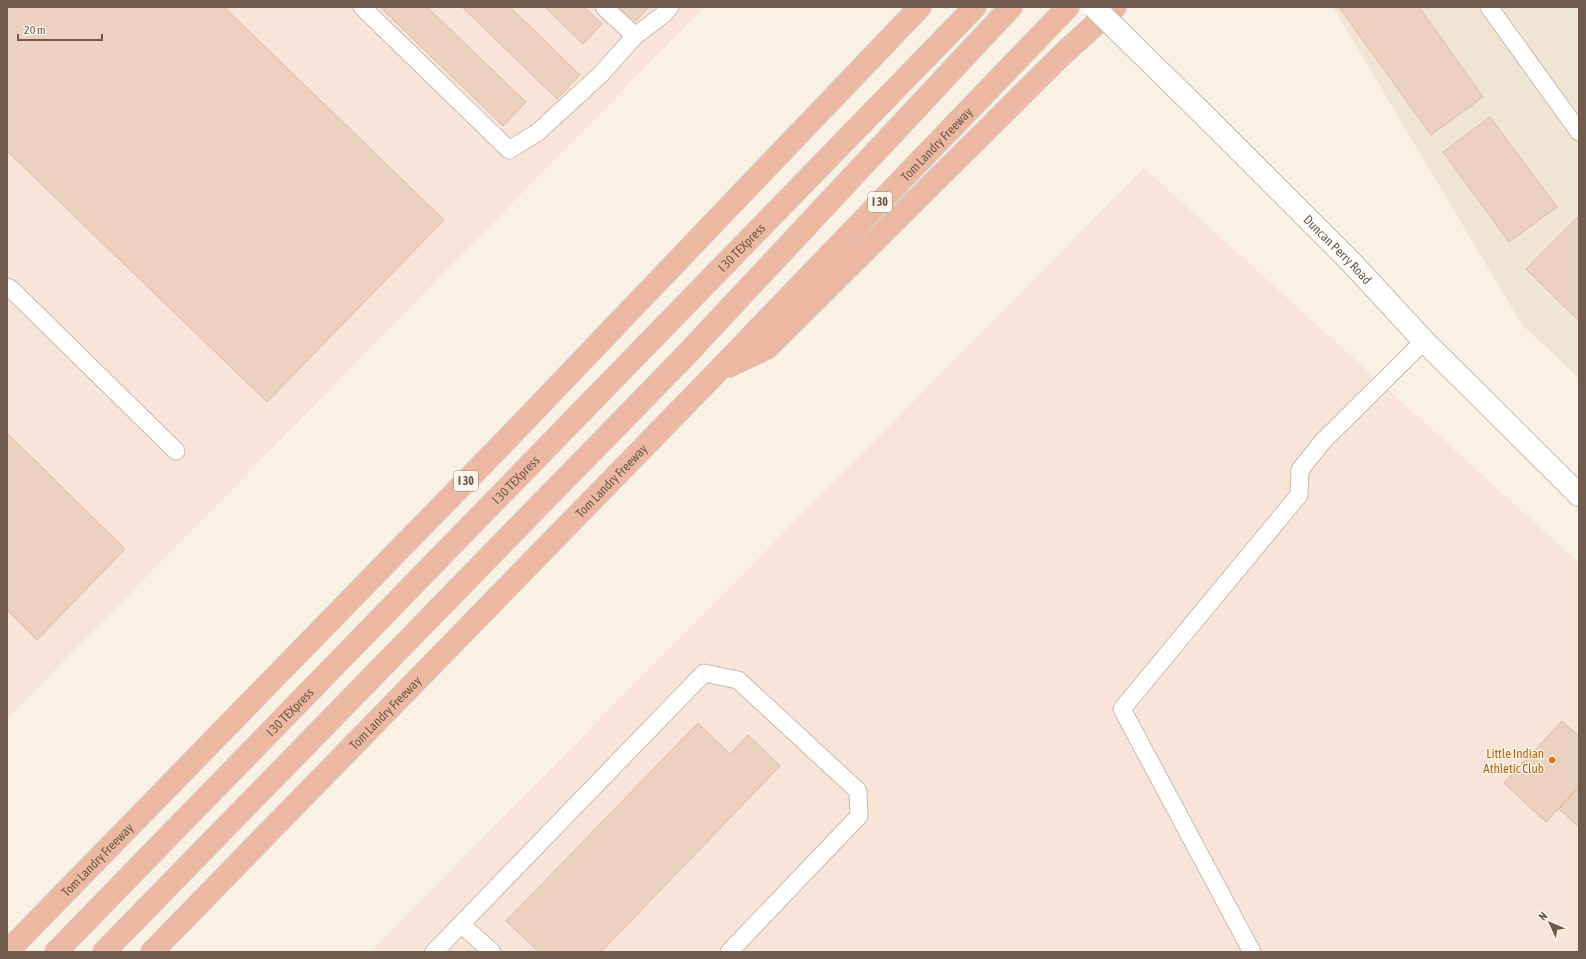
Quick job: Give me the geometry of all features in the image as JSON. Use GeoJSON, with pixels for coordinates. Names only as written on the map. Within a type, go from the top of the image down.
{"type":"FeatureCollection","features":[{"type":"Feature","properties":{"kind":"highway","name":"Tom Landry Freeway"},"geometry":{"type":"LineString","coordinates":[[7,952],[509,437],[920,7]]}},
{"type":"Feature","properties":{"kind":"highway","name":"I 30 TEXpress"},"geometry":{"type":"LineString","coordinates":[[56,952],[975,7]]}},
{"type":"Feature","properties":{"kind":"highway"},"geometry":{"type":"LineString","coordinates":[[104,952],[685,356],[1010,7]]}},
{"type":"Feature","properties":{"kind":"highway","name":"Tom Landry Freeway"},"geometry":{"type":"LineString","coordinates":[[152,952],[717,372],[1068,7]]}},
{"type":"Feature","properties":{"kind":"highway"},"geometry":{"type":"LineString","coordinates":[[717,372],[766,348],[1066,51],[1115,7]]}},
{"type":"Feature","properties":{"kind":"street","name":"Duncan Perry Road"},"geometry":{"type":"LineString","coordinates":[[1094,7],[1352,263],[1424,341],[1579,495]]}},
{"type":"Feature","properties":{"kind":"lane"},"geometry":{"type":"LineString","coordinates":[[362,7],[509,150],[538,132],[600,75],[635,36],[664,14],[670,7]]}},
{"type":"Feature","properties":{"kind":"lane"},"geometry":{"type":"LineString","coordinates":[[604,7],[635,36]]}},
{"type":"Feature","properties":{"kind":"lane"},"geometry":{"type":"LineString","coordinates":[[1489,7],[1579,132]]}},
{"type":"Feature","properties":{"kind":"lane"},"geometry":{"type":"LineString","coordinates":[[7,287],[11,289],[176,451]]}},
{"type":"Feature","properties":{"kind":"lane"},"geometry":{"type":"LineString","coordinates":[[1252,952],[1122,709],[1299,495],[1300,470],[1323,441],[1424,341]]}},
{"type":"Feature","properties":{"kind":"lane"},"geometry":{"type":"LineString","coordinates":[[434,952],[704,673],[738,680],[858,791],[858,816],[729,952]]}},
{"type":"Feature","properties":{"kind":"lane"},"geometry":{"type":"LineString","coordinates":[[461,924],[492,952]]}},
{"type":"Feature","properties":{"kind":"shaded area"},"geometry":{"type":"Polygon","coordinates":[[[7,7],[704,7],[7,719],[7,7]]]}},
{"type":"Feature","properties":{"kind":"shaded area"},"geometry":{"type":"Polygon","coordinates":[[[1333,7],[1579,7],[1579,378],[1522,325],[1333,7]]]}},
{"type":"Feature","properties":{"kind":"shaded area"},"geometry":{"type":"Polygon","coordinates":[[[1144,168],[1579,563],[1579,952],[370,952],[1144,168]]]}},
{"type":"Feature","properties":{"kind":"building"},"geometry":{"type":"Polygon","coordinates":[[[7,7],[224,7],[444,220],[267,402],[7,151],[7,7]]]}},
{"type":"Feature","properties":{"kind":"building"},"geometry":{"type":"Polygon","coordinates":[[[380,7],[427,7],[526,102],[503,126],[380,7]]]}},
{"type":"Feature","properties":{"kind":"building"},"geometry":{"type":"Polygon","coordinates":[[[462,7],[510,7],[580,75],[557,99],[462,7]]]}},
{"type":"Feature","properties":{"kind":"building"},"geometry":{"type":"Polygon","coordinates":[[[545,7],[584,7],[602,24],[583,44],[545,7]]]}},
{"type":"Feature","properties":{"kind":"building"},"geometry":{"type":"Polygon","coordinates":[[[618,7],[646,7],[648,8],[634,23],[618,7]]]}},
{"type":"Feature","properties":{"kind":"building"},"geometry":{"type":"Polygon","coordinates":[[[1339,7],[1419,7],[1483,97],[1431,135],[1339,7]]]}},
{"type":"Feature","properties":{"kind":"building"},"geometry":{"type":"Polygon","coordinates":[[[1490,117],[1557,207],[1509,242],[1443,152],[1490,117]]]}},
{"type":"Feature","properties":{"kind":"building"},"geometry":{"type":"Polygon","coordinates":[[[1579,216],[1579,321],[1526,269],[1579,216]]]}},
{"type":"Feature","properties":{"kind":"building"},"geometry":{"type":"Polygon","coordinates":[[[7,433],[125,549],[37,640],[7,610],[7,433]]]}},
{"type":"Feature","properties":{"kind":"building","name":"Little Indian Athletic Club"},"geometry":{"type":"Polygon","coordinates":[[[1562,721],[1579,736],[1579,787],[1546,822],[1504,783],[1562,721]]]}},
{"type":"Feature","properties":{"kind":"building"},"geometry":{"type":"Polygon","coordinates":[[[698,723],[730,754],[748,735],[780,766],[601,952],[539,952],[506,921],[698,723]]]}},
{"type":"Feature","properties":{"kind":"building"},"geometry":{"type":"Polygon","coordinates":[[[1579,787],[1579,827],[1559,809],[1579,787]]]}},
{"type":"Feature","properties":{"kind":"place","name":"Little Indian Athletic Club"},"geometry":{"type":"Point","coordinates":[1552,760]}}]}
